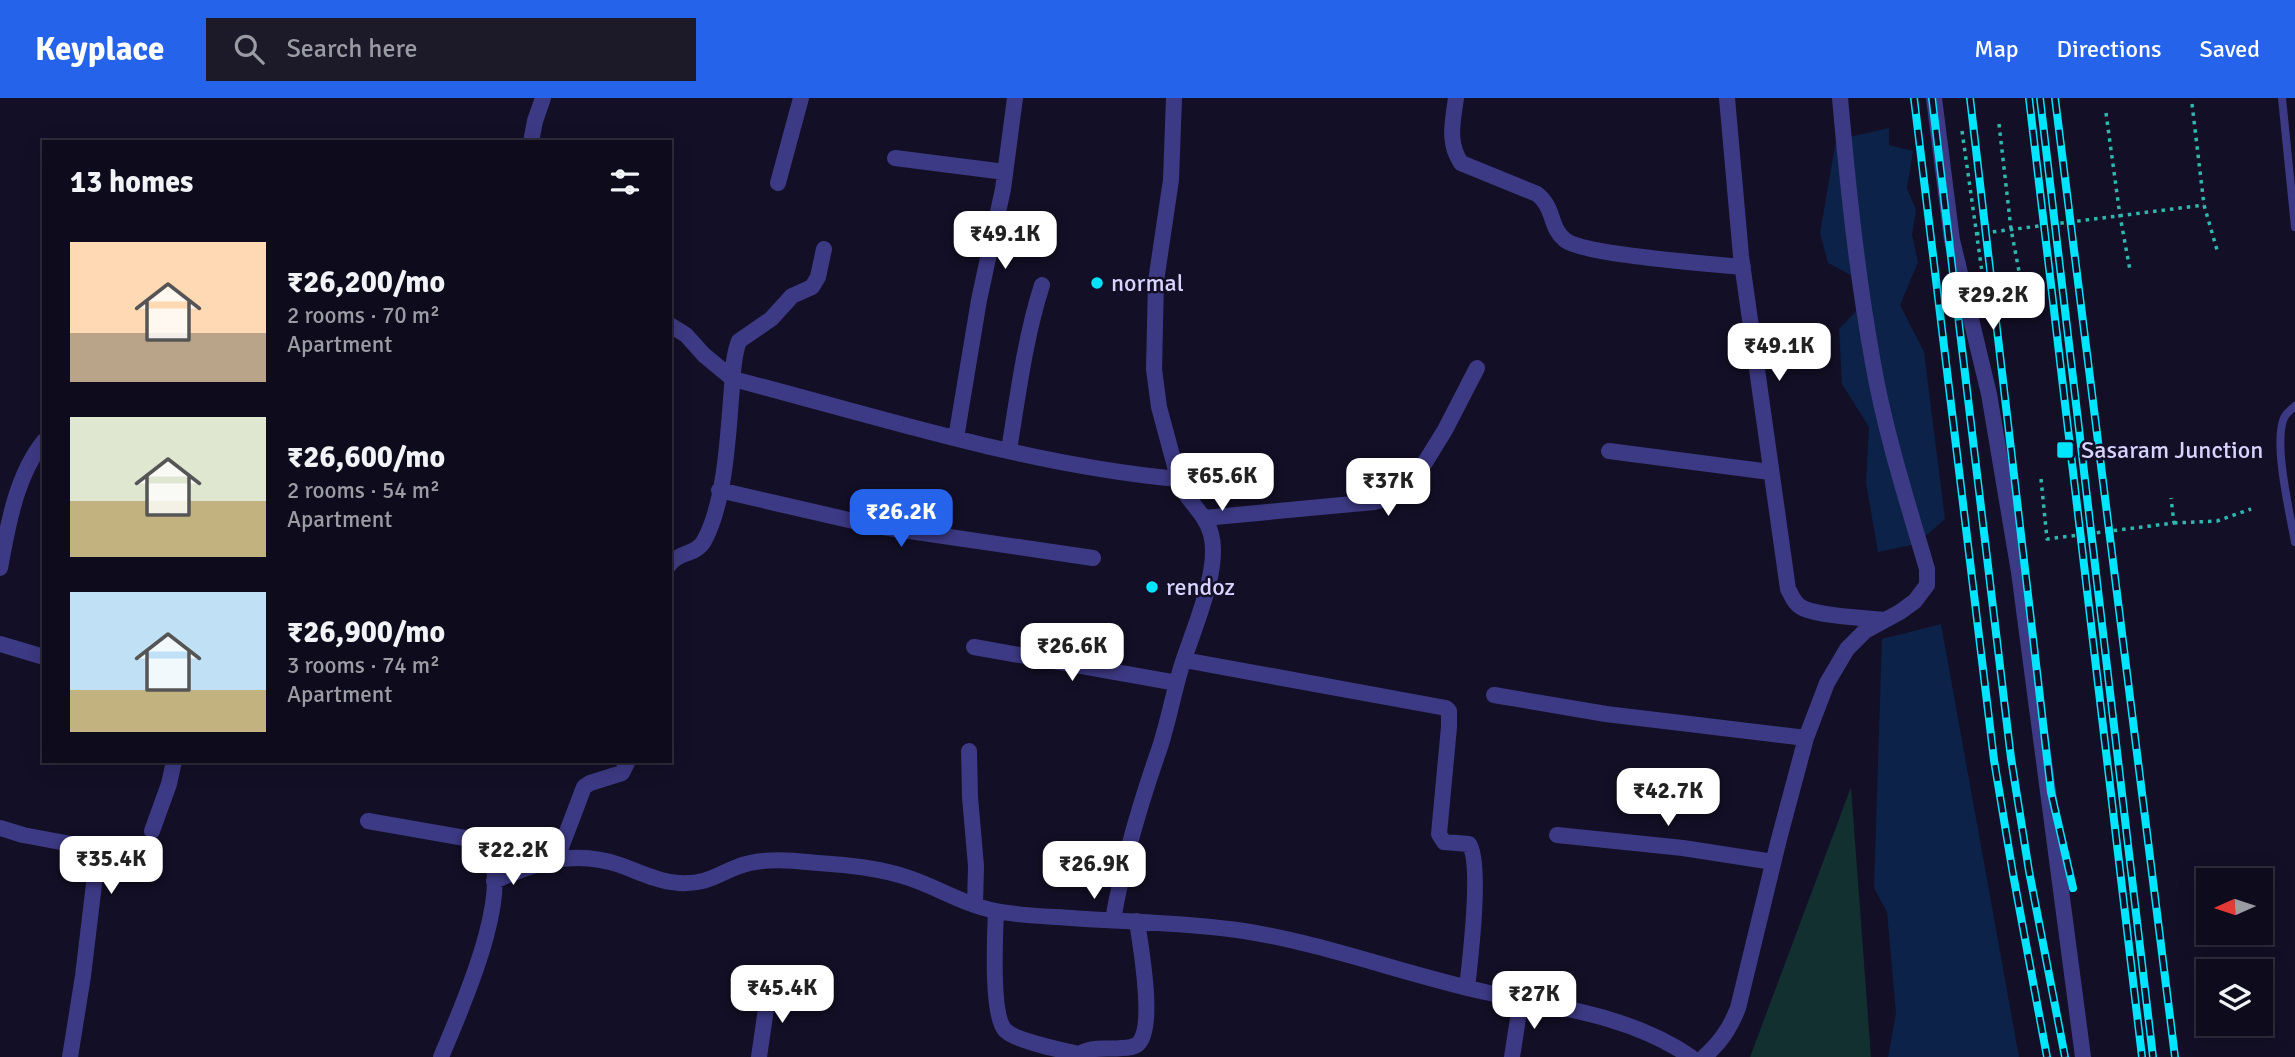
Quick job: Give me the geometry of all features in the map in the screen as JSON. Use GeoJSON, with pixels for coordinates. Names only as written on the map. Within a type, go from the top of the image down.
{"type":"FeatureCollection","features":[{"type":"Feature","properties":{"kind":"street"},"geometry":{"type":"LineString","coordinates":[[531,140],[543,98]]}},
{"type":"Feature","properties":{"kind":"street"},"geometry":{"type":"LineString","coordinates":[[778,183],[801,98]]}},
{"type":"Feature","properties":{"kind":"street"},"geometry":{"type":"LineString","coordinates":[[956,438],[979,300],[1005,172],[1015,98]]}},
{"type":"Feature","properties":{"kind":"street"},"geometry":{"type":"LineString","coordinates":[[1113,920],[1129,839],[1162,738],[1211,572],[1214,552],[1211,533],[1204,518],[1186,497],[1178,479],[1159,407],[1154,356],[1156,281],[1171,180],[1174,98]]}},
{"type":"Feature","properties":{"kind":"street"},"geometry":{"type":"LineString","coordinates":[[1456,98],[1451,140],[1461,163],[1537,194],[1546,201],[1560,234],[1568,242],[1646,257],[1743,267]]}},
{"type":"Feature","properties":{"kind":"street"},"geometry":{"type":"LineString","coordinates":[[1727,98],[1743,267],[1788,589],[1794,601],[1802,608],[1885,620]]}},
{"type":"Feature","properties":{"kind":"street"},"geometry":{"type":"LineString","coordinates":[[1704,1057],[1731,1028],[1738,1008],[1806,738],[1827,683],[1847,649],[1865,631],[1915,601],[1927,585],[1927,569],[1896,461],[1873,365],[1852,219],[1840,98]]}},
{"type":"Feature","properties":{"kind":"street"},"geometry":{"type":"LineString","coordinates":[[1934,98],[1952,240],[1989,394],[2019,572],[2083,1057]]}},
{"type":"Feature","properties":{"kind":"street"},"geometry":{"type":"LineString","coordinates":[[895,158],[1005,172]]}},
{"type":"Feature","properties":{"kind":"street"},"geometry":{"type":"LineString","coordinates":[[672,562],[697,550],[713,519],[727,443],[735,351],[739,341],[771,319],[792,296],[812,287],[818,277],[824,249]]}},
{"type":"Feature","properties":{"kind":"street"},"geometry":{"type":"LineString","coordinates":[[1009,450],[1042,285]]}},
{"type":"Feature","properties":{"kind":"street"},"geometry":{"type":"LineString","coordinates":[[672,326],[686,335],[704,355],[733,379],[956,438],[1093,469],[1178,479]]}},
{"type":"Feature","properties":{"kind":"street"},"geometry":{"type":"LineString","coordinates":[[1204,518],[1374,502],[1405,490],[1445,430],[1477,368]]}},
{"type":"Feature","properties":{"kind":"street"},"geometry":{"type":"LineString","coordinates":[[0,568],[22,481],[34,454],[42,444]]}},
{"type":"Feature","properties":{"kind":"street"},"geometry":{"type":"LineString","coordinates":[[1609,451],[1770,472]]}},
{"type":"Feature","properties":{"kind":"street"},"geometry":{"type":"LineString","coordinates":[[719,490],[875,526],[1093,558]]}},
{"type":"Feature","properties":{"kind":"street"},"geometry":{"type":"LineString","coordinates":[[0,644],[42,656]]}},
{"type":"Feature","properties":{"kind":"street"},"geometry":{"type":"LineString","coordinates":[[974,647],[1177,683]]}},
{"type":"Feature","properties":{"kind":"street"},"geometry":{"type":"LineString","coordinates":[[1184,660],[1446,708],[1449,712],[1449,727],[1438,834],[1444,842],[1469,844],[1473,853],[1474,906],[1467,988]]}},
{"type":"Feature","properties":{"kind":"street"},"geometry":{"type":"LineString","coordinates":[[1494,695],[1618,715],[1806,738]]}},
{"type":"Feature","properties":{"kind":"street"},"geometry":{"type":"LineString","coordinates":[[969,751],[976,866],[975,905]]}},
{"type":"Feature","properties":{"kind":"street"},"geometry":{"type":"LineString","coordinates":[[152,831],[174,763]]}},
{"type":"Feature","properties":{"kind":"street"},"geometry":{"type":"LineString","coordinates":[[557,858],[584,787],[622,773],[627,763]]}},
{"type":"Feature","properties":{"kind":"street"},"geometry":{"type":"LineString","coordinates":[[368,821],[465,838],[480,843],[488,853],[494,881],[493,909],[482,952],[441,1057]]}},
{"type":"Feature","properties":{"kind":"street"},"geometry":{"type":"LineString","coordinates":[[0,828],[82,846],[90,849],[97,859],[70,1057]]}},
{"type":"Feature","properties":{"kind":"street"},"geometry":{"type":"LineString","coordinates":[[1557,835],[1683,848],[1773,862]]}},
{"type":"Feature","properties":{"kind":"street"},"geometry":{"type":"LineString","coordinates":[[494,881],[527,866],[557,858],[609,861],[676,883],[709,881],[746,863],[770,860],[848,865],[909,878],[951,897],[996,911],[1204,926],[1279,937],[1467,988],[1612,1020],[1646,1032],[1675,1046],[1690,1057]]}},
{"type":"Feature","properties":{"kind":"street"},"geometry":{"type":"LineString","coordinates":[[996,911],[995,972],[1000,1023],[1007,1032],[1019,1038],[1077,1056],[1088,1050],[1130,1047],[1138,1044],[1143,1035],[1146,996],[1137,921]]}},
{"type":"Feature","properties":{"kind":"street"},"geometry":{"type":"LineString","coordinates":[[759,1057],[769,988]]}},
{"type":"Feature","properties":{"kind":"street"},"geometry":{"type":"LineString","coordinates":[[1512,1057],[1521,999]]}},
{"type":"Feature","properties":{"kind":"lane"},"geometry":{"type":"LineString","coordinates":[[2282,98],[2295,227]]}},
{"type":"Feature","properties":{"kind":"lane"},"geometry":{"type":"LineString","coordinates":[[2295,406],[2284,416],[2281,442],[2295,542]]}},
{"type":"Feature","properties":{"kind":"path"},"geometry":{"type":"LineString","coordinates":[[2192,104],[2204,205],[2217,250]]}},
{"type":"Feature","properties":{"kind":"path"},"geometry":{"type":"LineString","coordinates":[[2106,113],[2130,270]]}},
{"type":"Feature","properties":{"kind":"path"},"geometry":{"type":"LineString","coordinates":[[2042,114],[2114,723]]}},
{"type":"Feature","properties":{"kind":"path"},"geometry":{"type":"LineString","coordinates":[[1999,124],[2011,229],[2021,282]]}},
{"type":"Feature","properties":{"kind":"path"},"geometry":{"type":"LineString","coordinates":[[1962,131],[1983,286]]}},
{"type":"Feature","properties":{"kind":"path"},"geometry":{"type":"LineString","coordinates":[[1976,234],[2204,205]]}},
{"type":"Feature","properties":{"kind":"path"},"geometry":{"type":"LineString","coordinates":[[2069,341],[2146,997]]}},
{"type":"Feature","properties":{"kind":"path"},"geometry":{"type":"LineString","coordinates":[[2041,479],[2048,539],[2174,523],[2217,521],[2251,509]]}},
{"type":"Feature","properties":{"kind":"path"},"geometry":{"type":"LineString","coordinates":[[2171,498],[2174,523]]}},
{"type":"Feature","properties":{"kind":"green space"},"geometry":{"type":"Polygon","coordinates":[[[1851,787],[1871,1057],[1750,1057],[1851,787]]]}},
{"type":"Feature","properties":{"kind":"water"},"geometry":{"type":"Polygon","coordinates":[[[1889,128],[1889,145],[1913,151],[1907,188],[1916,210],[1912,235],[1918,262],[1900,305],[1924,352],[1945,519],[1916,544],[1878,552],[1866,483],[1869,427],[1842,384],[1839,329],[1859,308],[1864,282],[1828,263],[1820,233],[1836,140],[1889,128]]]}},
{"type":"Feature","properties":{"kind":"water"},"geometry":{"type":"Polygon","coordinates":[[[1941,624],[2019,1057],[1888,1057],[1896,1014],[1887,912],[1874,888],[1882,639],[1941,624]]]}},
{"type":"Feature","properties":{"kind":"railway"},"geometry":{"type":"LineString","coordinates":[[1914,98],[1994,760],[2047,1057]]}},
{"type":"Feature","properties":{"kind":"railway"},"geometry":{"type":"LineString","coordinates":[[1932,98],[2011,758],[2029,871],[2065,1057]]}},
{"type":"Feature","properties":{"kind":"railway"},"geometry":{"type":"LineString","coordinates":[[1970,98],[2051,792],[2073,888]]}},
{"type":"Feature","properties":{"kind":"railway"},"geometry":{"type":"LineString","coordinates":[[2029,98],[2142,1057]]}},
{"type":"Feature","properties":{"kind":"railway"},"geometry":{"type":"LineString","coordinates":[[2040,98],[2153,1057]]}},
{"type":"Feature","properties":{"kind":"railway"},"geometry":{"type":"LineString","coordinates":[[2055,98],[2175,1057]]}},
{"type":"Feature","properties":{"kind":"place","name":"normal"},"geometry":{"type":"Point","coordinates":[1097,283]}},
{"type":"Feature","properties":{"kind":"place","name":"Sasaram Junction"},"geometry":{"type":"Point","coordinates":[2065,450]}},
{"type":"Feature","properties":{"kind":"place","name":"rendoz"},"geometry":{"type":"Point","coordinates":[1152,587]}}]}
